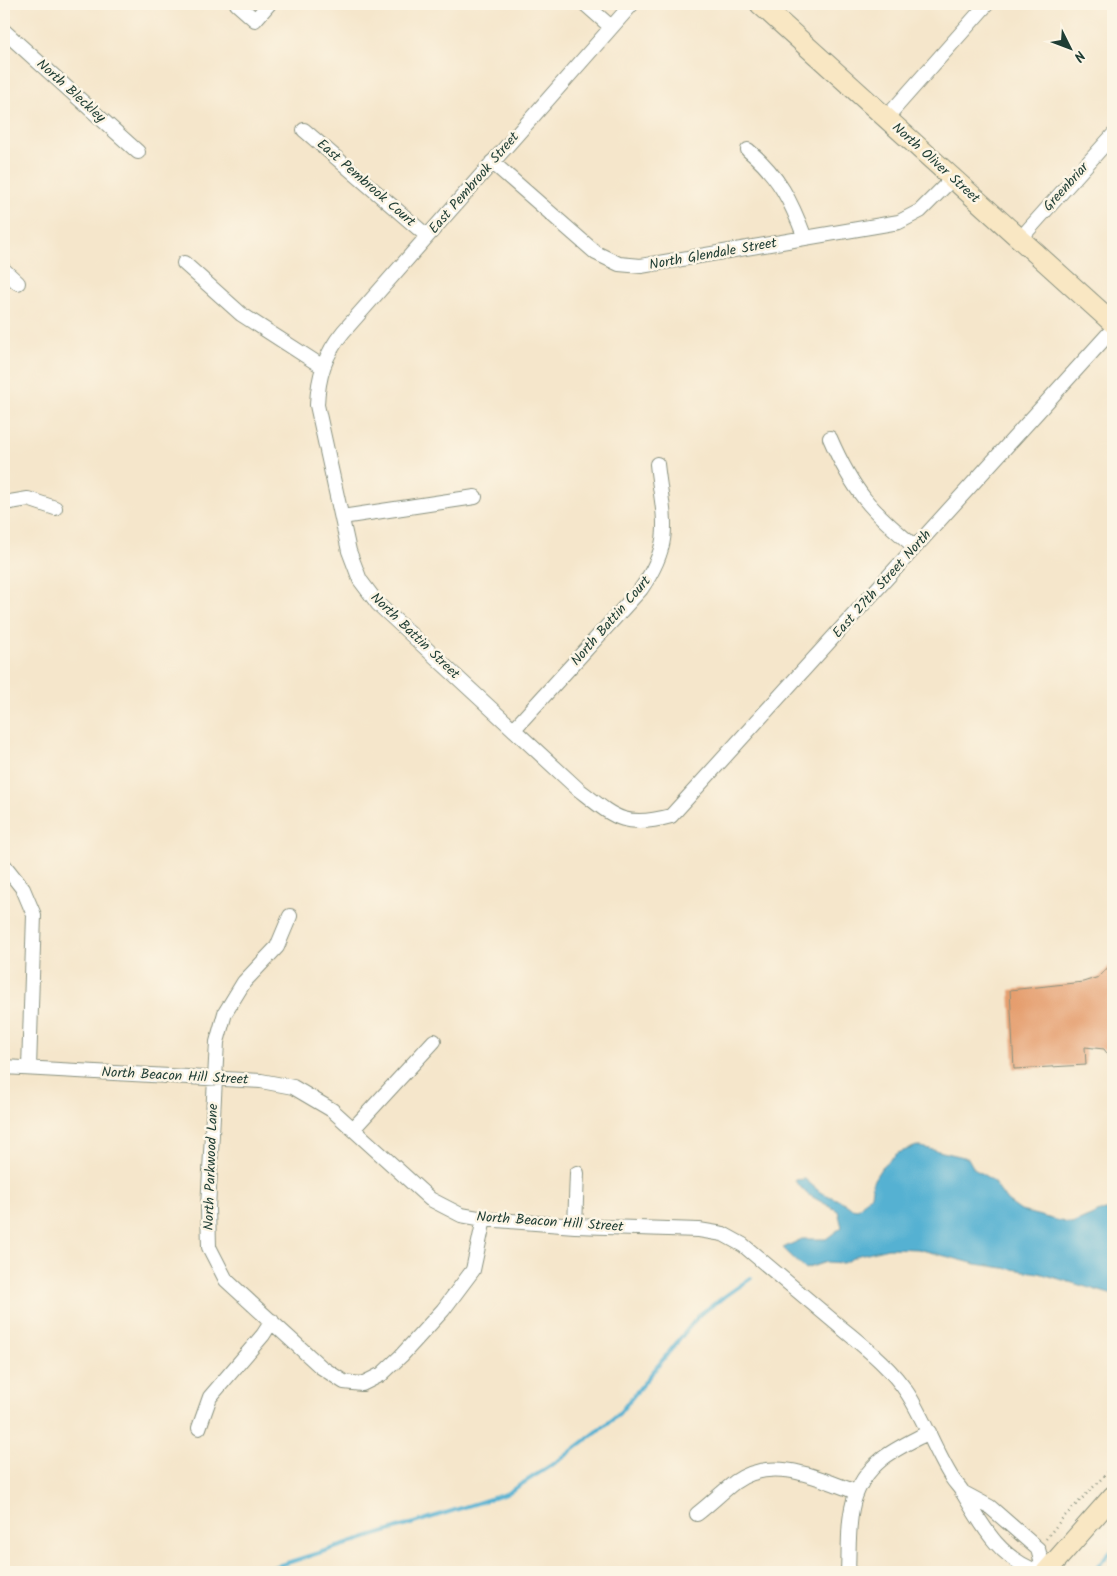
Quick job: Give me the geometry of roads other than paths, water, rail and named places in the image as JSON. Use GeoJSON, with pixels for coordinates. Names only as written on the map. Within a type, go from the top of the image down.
{"type":"FeatureCollection","features":[{"type":"Feature","properties":{"kind":"main road","name":"North Oliver Street"},"geometry":{"type":"LineString","coordinates":[[760,4],[1113,323]]}},
{"type":"Feature","properties":{"kind":"main road"},"geometry":{"type":"LineString","coordinates":[[1045,1572],[1113,1496]]}},
{"type":"Feature","properties":{"kind":"street"},"geometry":{"type":"LineString","coordinates":[[237,4],[255,20],[270,4]]}},
{"type":"Feature","properties":{"kind":"street"},"geometry":{"type":"LineString","coordinates":[[585,4],[611,27]]}},
{"type":"Feature","properties":{"kind":"street","name":"East Pembrook Street"},"geometry":{"type":"LineString","coordinates":[[323,367],[330,348],[343,332],[632,4]]}},
{"type":"Feature","properties":{"kind":"street"},"geometry":{"type":"LineString","coordinates":[[886,118],[988,4]]}},
{"type":"Feature","properties":{"kind":"street","name":"North Bleckley"},"geometry":{"type":"LineString","coordinates":[[4,31],[138,152]]}},
{"type":"Feature","properties":{"kind":"street","name":"East Pembrook Court"},"geometry":{"type":"LineString","coordinates":[[304,130],[427,236]]}},
{"type":"Feature","properties":{"kind":"street","name":"Greenbriar"},"geometry":{"type":"LineString","coordinates":[[1020,239],[1113,135]]}},
{"type":"Feature","properties":{"kind":"street"},"geometry":{"type":"LineString","coordinates":[[748,150],[774,176],[790,200],[805,238]]}},
{"type":"Feature","properties":{"kind":"street","name":"North Glendale Street"},"geometry":{"type":"LineString","coordinates":[[492,162],[596,253],[619,264],[641,266],[899,222],[920,211],[953,178]]}},
{"type":"Feature","properties":{"kind":"street"},"geometry":{"type":"LineString","coordinates":[[184,263],[241,314],[323,367]]}},
{"type":"Feature","properties":{"kind":"street"},"geometry":{"type":"LineString","coordinates":[[4,270],[18,283]]}},
{"type":"Feature","properties":{"kind":"street","name":"East 27th Street North"},"geometry":{"type":"LineString","coordinates":[[642,821],[671,816],[1113,330]]}},
{"type":"Feature","properties":{"kind":"street","name":"North Battin Street"},"geometry":{"type":"LineString","coordinates":[[323,367],[318,385],[317,406],[349,551],[360,580],[378,604],[578,788],[610,813],[632,822],[642,821]]}},
{"type":"Feature","properties":{"kind":"street"},"geometry":{"type":"LineString","coordinates":[[830,438],[844,470],[862,499],[888,525],[916,547]]}},
{"type":"Feature","properties":{"kind":"street","name":"North Battin Court"},"geometry":{"type":"LineString","coordinates":[[514,729],[641,589],[655,568],[664,544],[665,520],[657,464]]}},
{"type":"Feature","properties":{"kind":"street"},"geometry":{"type":"LineString","coordinates":[[342,517],[475,497]]}},
{"type":"Feature","properties":{"kind":"street"},"geometry":{"type":"LineString","coordinates":[[4,503],[28,499],[55,508]]}},
{"type":"Feature","properties":{"kind":"street"},"geometry":{"type":"LineString","coordinates":[[4,865],[23,889],[34,915],[29,1068]]}},
{"type":"Feature","properties":{"kind":"street","name":"North Parkwood Lane"},"geometry":{"type":"LineString","coordinates":[[272,1321],[226,1280],[209,1247],[208,1208],[217,1042],[225,1013],[244,982],[277,947],[290,916]]}},
{"type":"Feature","properties":{"kind":"street"},"geometry":{"type":"LineString","coordinates":[[353,1129],[434,1041]]}},
{"type":"Feature","properties":{"kind":"street","name":"North Beacon Hill Street"},"geometry":{"type":"LineString","coordinates":[[4,1067],[261,1081],[293,1087],[332,1110],[430,1199],[461,1215],[484,1219],[574,1226],[699,1230],[723,1234],[743,1245],[886,1365],[907,1393],[975,1517],[995,1543],[1022,1566],[1039,1572]]}},
{"type":"Feature","properties":{"kind":"street"},"geometry":{"type":"LineString","coordinates":[[574,1226],[577,1173]]}},
{"type":"Feature","properties":{"kind":"street"},"geometry":{"type":"LineString","coordinates":[[199,1428],[210,1398],[263,1335],[272,1321],[321,1367],[344,1382],[362,1384],[382,1374],[443,1310],[472,1270],[484,1219]]}},
{"type":"Feature","properties":{"kind":"street"},"geometry":{"type":"LineString","coordinates":[[848,1572],[849,1518],[856,1492],[883,1458],[929,1432]]}},
{"type":"Feature","properties":{"kind":"street"},"geometry":{"type":"LineString","coordinates":[[696,1514],[736,1482],[760,1471],[787,1470],[856,1492]]}},
{"type":"Feature","properties":{"kind":"street","name":"North Beacon Hill Street"},"geometry":{"type":"LineString","coordinates":[[962,1492],[990,1507],[1038,1549],[1045,1572]]}},
{"type":"Feature","properties":{"kind":"water"},"geometry":{"type":"Polygon","coordinates":[[[917,1146],[968,1158],[974,1169],[992,1180],[1007,1201],[1021,1211],[1072,1224],[1105,1210],[1113,1210],[1113,1295],[1039,1273],[976,1264],[918,1249],[888,1248],[859,1255],[843,1263],[826,1262],[805,1269],[783,1248],[802,1239],[826,1239],[842,1227],[838,1211],[807,1194],[794,1180],[805,1179],[820,1192],[843,1202],[851,1208],[858,1209],[871,1195],[873,1181],[883,1165],[898,1153],[917,1146]]]}},
{"type":"Feature","properties":{"kind":"waterway"},"geometry":{"type":"LineString","coordinates":[[258,1572],[506,1494],[564,1457],[617,1416],[700,1314],[751,1278]]}},
{"type":"Feature","properties":{"kind":"waterway"},"geometry":{"type":"LineString","coordinates":[[1093,1572],[1113,1549]]}}]}
